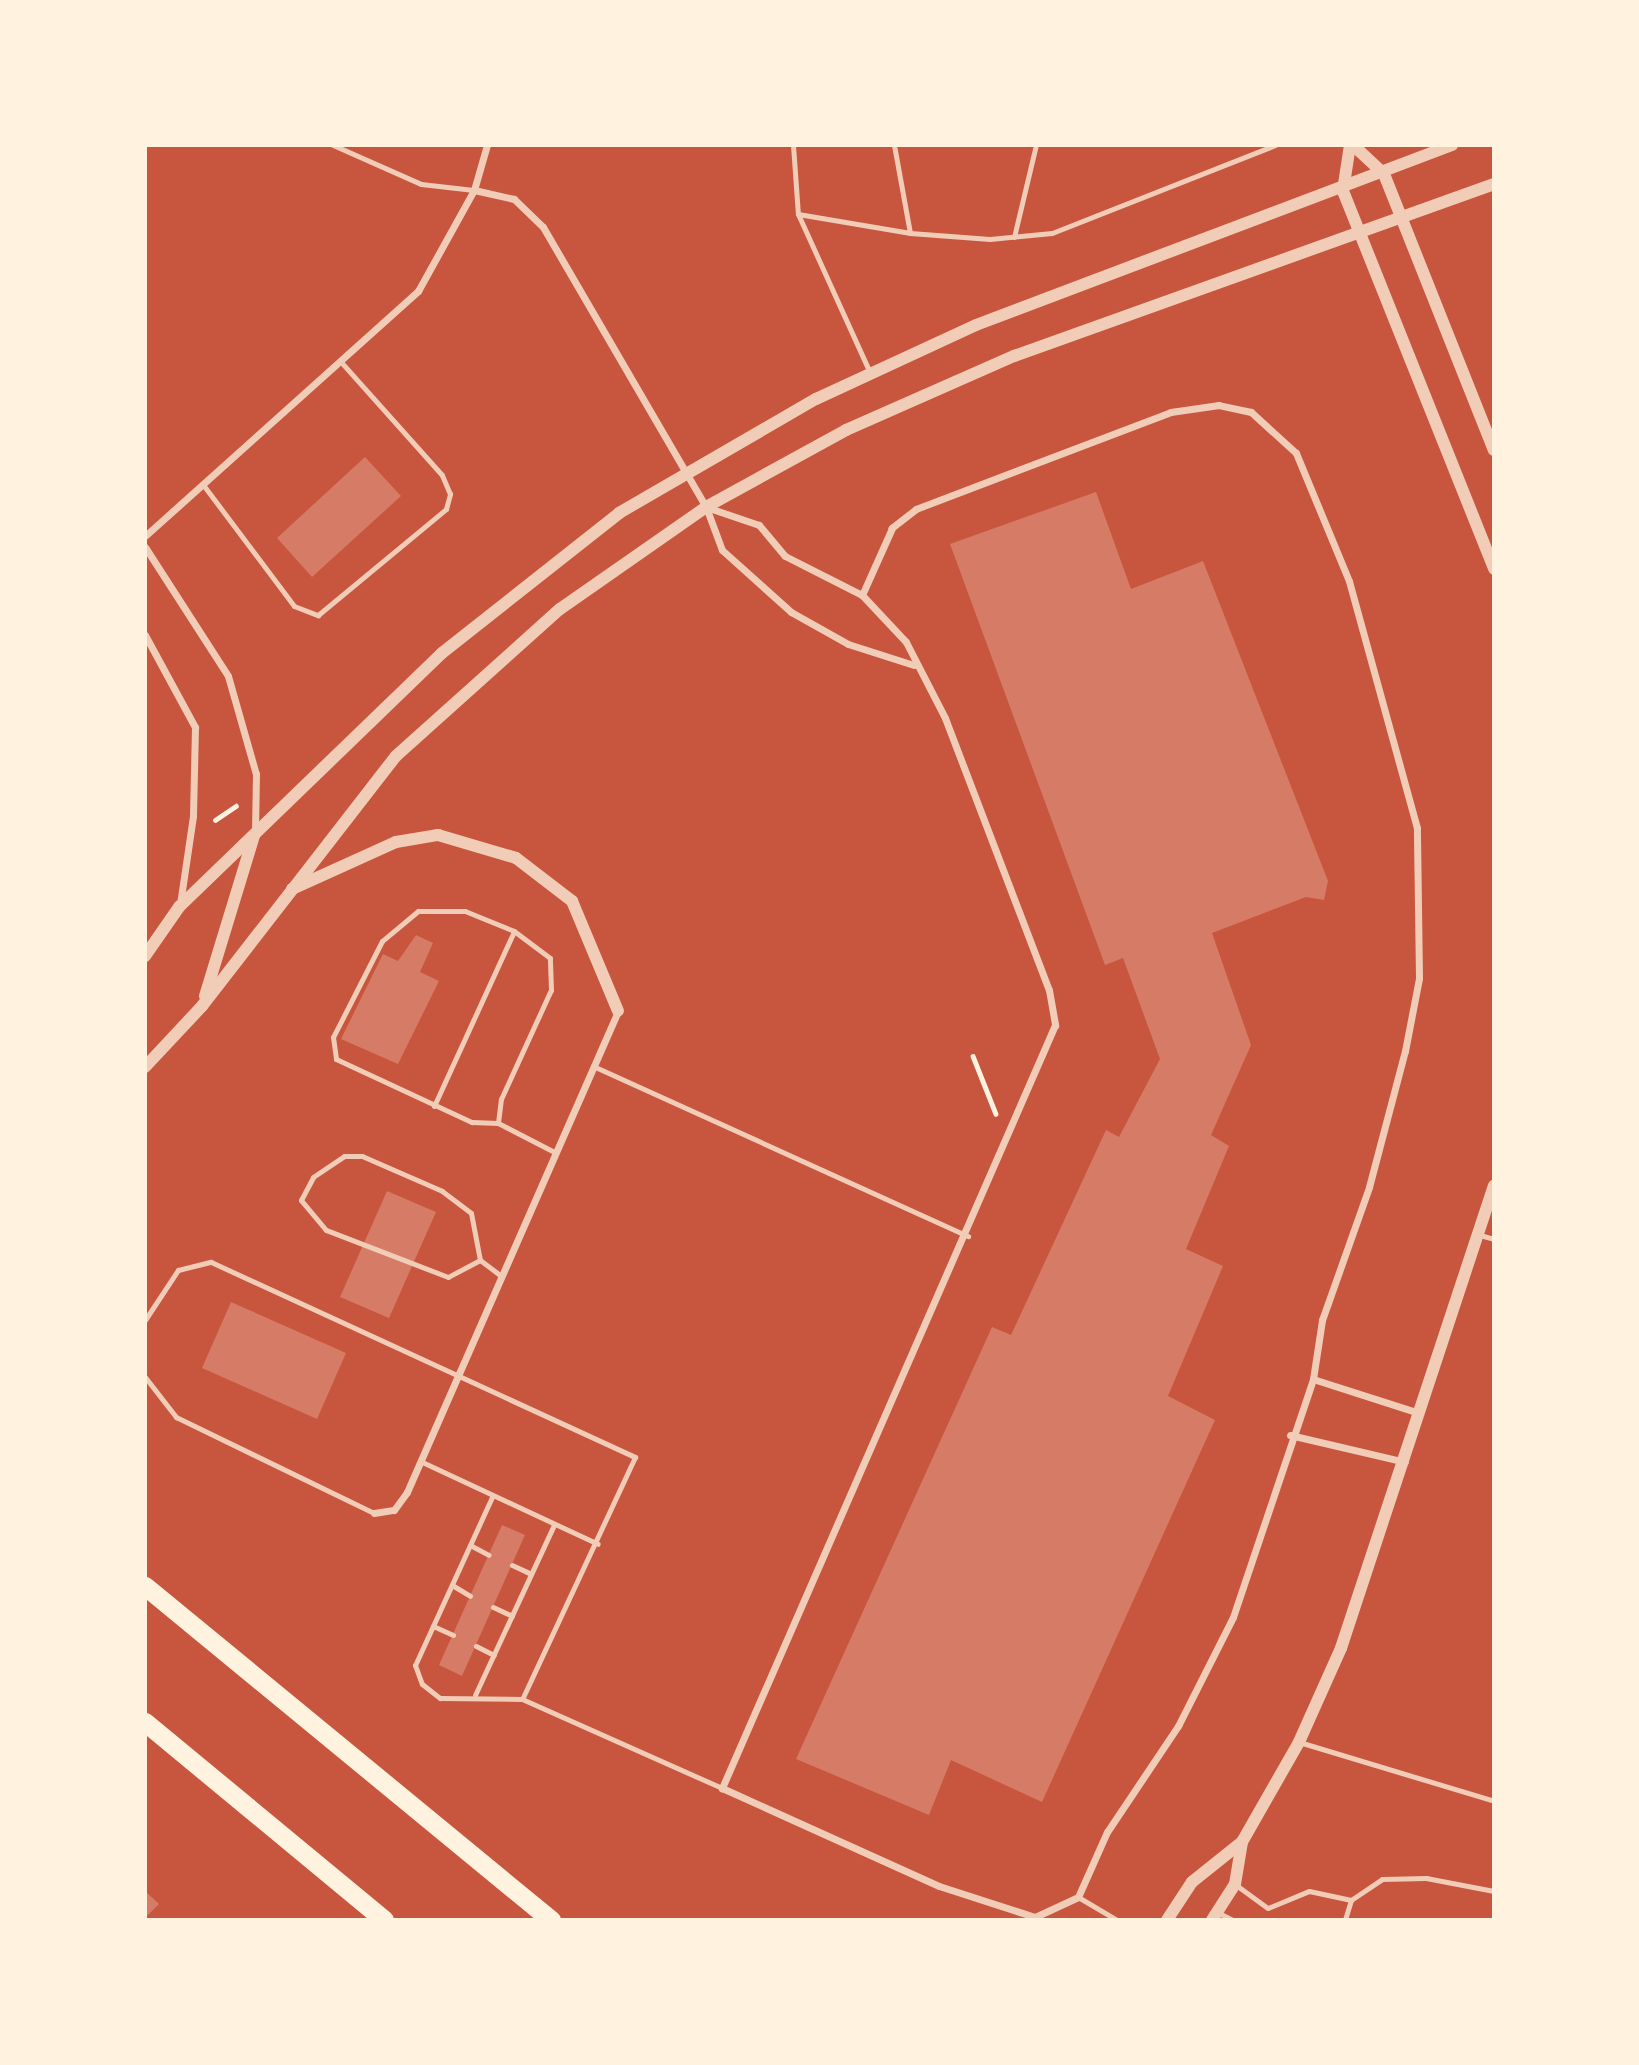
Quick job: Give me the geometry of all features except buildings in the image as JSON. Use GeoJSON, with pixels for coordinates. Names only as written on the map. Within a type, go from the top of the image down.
{"type":"FeatureCollection","features":[{"type":"Feature","properties":{"kind":"highway"},"geometry":{"type":"LineString","coordinates":[[145,1586],[551,1920]]}},
{"type":"Feature","properties":{"kind":"highway"},"geometry":{"type":"LineString","coordinates":[[145,1722],[384,1920]]}},
{"type":"Feature","properties":{"kind":"street"},"geometry":{"type":"LineString","coordinates":[[145,536],[342,363],[418,291],[474,190],[487,145]]}},
{"type":"Feature","properties":{"kind":"street"},"geometry":{"type":"LineString","coordinates":[[1352,145],[1384,174],[1494,450]]}},
{"type":"Feature","properties":{"kind":"street"},"geometry":{"type":"LineString","coordinates":[[1352,145],[1343,191],[1494,569]]}},
{"type":"Feature","properties":{"kind":"street"},"geometry":{"type":"LineString","coordinates":[[145,956],[179,907],[485,616],[619,513],[685,473],[870,373],[976,325],[1343,191],[1452,145]]}},
{"type":"Feature","properties":{"kind":"street"},"geometry":{"type":"LineString","coordinates":[[145,1067],[202,1006],[289,890],[397,756],[476,679],[579,595],[706,507],[846,430],[1014,356],[1361,235],[1494,184]]}},
{"type":"Feature","properties":{"kind":"street"},"geometry":{"type":"LineString","coordinates":[[474,190],[514,199],[543,227],[706,507],[722,550],[755,585],[848,644],[914,665]]}},
{"type":"Feature","properties":{"kind":"street"},"geometry":{"type":"LineString","coordinates":[[706,507],[759,525],[785,556],[862,595],[891,622],[945,718],[1055,1008],[1052,1042],[722,1787],[1000,1909],[1035,1917],[1078,1897],[1107,1832],[1178,1726],[1233,1617],[1290,1435],[1313,1379],[1322,1320],[1369,1186],[1405,1051],[1422,922],[1417,828],[1393,727],[1349,582],[1296,453],[1244,410],[1219,405],[1171,412],[900,517],[862,595]]}},
{"type":"Feature","properties":{"kind":"street"},"geometry":{"type":"LineString","coordinates":[[145,547],[228,676],[256,774],[255,832],[202,1006]]}},
{"type":"Feature","properties":{"kind":"street"},"geometry":{"type":"LineString","coordinates":[[145,635],[195,727],[193,816],[179,907]]}},
{"type":"Feature","properties":{"kind":"street"},"geometry":{"type":"LineString","coordinates":[[289,890],[396,842],[438,835],[516,858],[572,901],[618,1011],[421,1461],[394,1510],[374,1513]]}},
{"type":"Feature","properties":{"kind":"street"},"geometry":{"type":"LineString","coordinates":[[1214,1916],[1235,1884],[1242,1842],[1299,1742],[1341,1648],[1405,1462],[1494,1186]]}},
{"type":"Feature","properties":{"kind":"street"},"geometry":{"type":"LineString","coordinates":[[1313,1379],[1419,1413]]}},
{"type":"Feature","properties":{"kind":"street"},"geometry":{"type":"LineString","coordinates":[[1290,1435],[1405,1462]]}},
{"type":"Feature","properties":{"kind":"street"},"geometry":{"type":"LineString","coordinates":[[1167,1920],[1192,1882],[1242,1842]]}},
{"type":"Feature","properties":{"kind":"lane"},"geometry":{"type":"LineString","coordinates":[[333,145],[421,184],[474,190]]}},
{"type":"Feature","properties":{"kind":"lane"},"geometry":{"type":"LineString","coordinates":[[793,145],[798,214],[870,373]]}},
{"type":"Feature","properties":{"kind":"lane"},"geometry":{"type":"LineString","coordinates":[[894,145],[911,233]]}},
{"type":"Feature","properties":{"kind":"lane"},"geometry":{"type":"LineString","coordinates":[[1014,237],[1036,145]]}},
{"type":"Feature","properties":{"kind":"lane"},"geometry":{"type":"LineString","coordinates":[[798,214],[911,233],[1014,237],[1052,233],[1275,145]]}},
{"type":"Feature","properties":{"kind":"lane"},"geometry":{"type":"LineString","coordinates":[[204,486],[294,606],[318,615],[436,517],[450,494],[442,475],[342,363]]}},
{"type":"Feature","properties":{"kind":"lane"},"geometry":{"type":"LineString","coordinates":[[498,1123],[501,1099],[556,975],[538,944],[514,931],[441,907],[396,925],[333,1037],[336,1059],[433,1107],[472,1122],[498,1123],[556,1153]]}},
{"type":"Feature","properties":{"kind":"lane"},"geometry":{"type":"LineString","coordinates":[[433,1107],[514,931]]}},
{"type":"Feature","properties":{"kind":"lane"},"geometry":{"type":"LineString","coordinates":[[593,1066],[968,1236]]}},
{"type":"Feature","properties":{"kind":"lane"},"geometry":{"type":"LineString","coordinates":[[480,1259],[448,1277],[326,1230],[301,1200],[313,1177],[344,1156],[362,1156],[442,1191],[471,1213],[480,1259],[502,1276]]}},
{"type":"Feature","properties":{"kind":"lane"},"geometry":{"type":"LineString","coordinates":[[1480,1235],[1494,1239]]}},
{"type":"Feature","properties":{"kind":"lane"},"geometry":{"type":"LineString","coordinates":[[145,1320],[178,1270],[211,1262],[635,1457],[598,1544],[522,1699]]}},
{"type":"Feature","properties":{"kind":"lane"},"geometry":{"type":"LineString","coordinates":[[145,1377],[176,1418],[374,1513]]}},
{"type":"Feature","properties":{"kind":"lane"},"geometry":{"type":"LineString","coordinates":[[421,1461],[492,1497],[598,1544]]}},
{"type":"Feature","properties":{"kind":"lane"},"geometry":{"type":"LineString","coordinates":[[492,1497],[415,1665],[422,1684],[440,1698],[475,1695],[522,1699],[722,1787]]}},
{"type":"Feature","properties":{"kind":"lane"},"geometry":{"type":"LineString","coordinates":[[475,1695],[554,1525]]}},
{"type":"Feature","properties":{"kind":"lane"},"geometry":{"type":"LineString","coordinates":[[470,1545],[489,1555]]}},
{"type":"Feature","properties":{"kind":"lane"},"geometry":{"type":"LineString","coordinates":[[512,1565],[531,1574]]}},
{"type":"Feature","properties":{"kind":"lane"},"geometry":{"type":"LineString","coordinates":[[452,1585],[470,1596]]}},
{"type":"Feature","properties":{"kind":"lane"},"geometry":{"type":"LineString","coordinates":[[493,1607],[512,1616]]}},
{"type":"Feature","properties":{"kind":"lane"},"geometry":{"type":"LineString","coordinates":[[433,1626],[453,1635]]}},
{"type":"Feature","properties":{"kind":"lane"},"geometry":{"type":"LineString","coordinates":[[476,1646],[494,1655]]}},
{"type":"Feature","properties":{"kind":"lane"},"geometry":{"type":"LineString","coordinates":[[1299,1742],[1494,1801]]}},
{"type":"Feature","properties":{"kind":"lane"},"geometry":{"type":"LineString","coordinates":[[1345,1920],[1351,1900],[1382,1879],[1426,1878],[1494,1891]]}},
{"type":"Feature","properties":{"kind":"lane"},"geometry":{"type":"LineString","coordinates":[[1235,1884],[1268,1908],[1309,1891],[1351,1900]]}},
{"type":"Feature","properties":{"kind":"lane"},"geometry":{"type":"LineString","coordinates":[[1078,1897],[1118,1920]]}},
{"type":"Feature","properties":{"kind":"lane"},"geometry":{"type":"LineString","coordinates":[[1214,1916],[1233,1920]]}},
{"type":"Feature","properties":{"kind":"path"},"geometry":{"type":"LineString","coordinates":[[215,820],[236,806]]}},
{"type":"Feature","properties":{"kind":"path"},"geometry":{"type":"LineString","coordinates":[[973,1056],[998,1118]]}}]}
